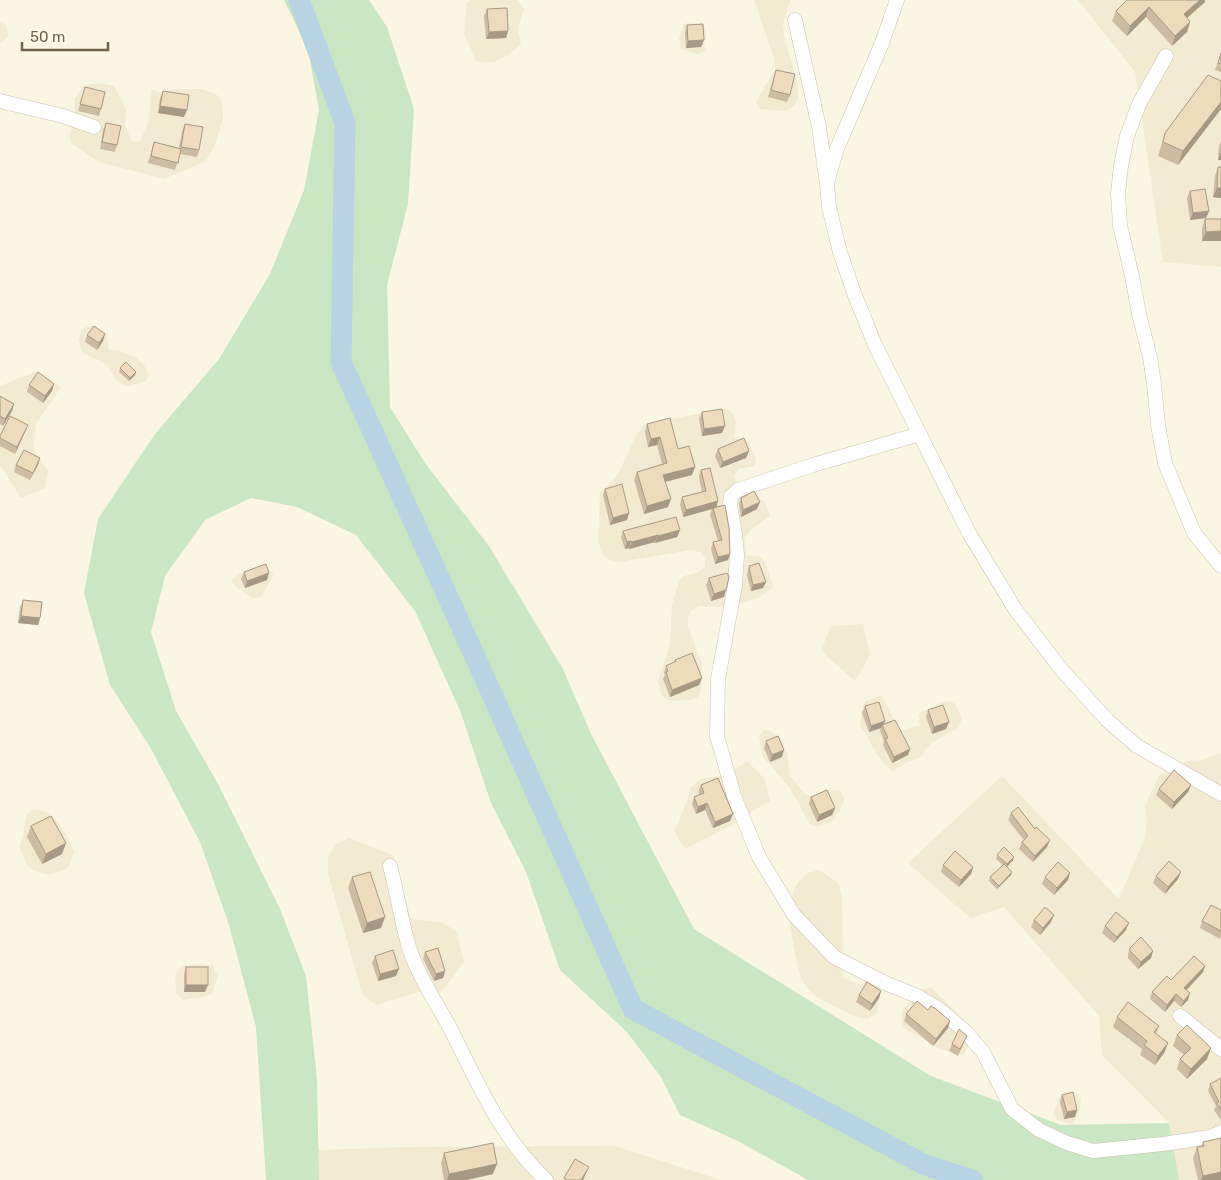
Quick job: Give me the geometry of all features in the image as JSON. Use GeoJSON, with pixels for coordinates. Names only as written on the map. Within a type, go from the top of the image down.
{"type":"FeatureCollection","features":[{"type":"Feature","properties":{"kind":"street"},"geometry":{"type":"LineString","coordinates":[[827,183],[836,151],[882,43],[897,0]]}},
{"type":"Feature","properties":{"kind":"street"},"geometry":{"type":"LineString","coordinates":[[795,20],[819,127],[829,207],[840,252],[875,345],[969,533],[1015,609],[1061,670],[1108,720],[1137,746],[1221,794]]}},
{"type":"Feature","properties":{"kind":"street"},"geometry":{"type":"LineString","coordinates":[[1166,56],[1139,104],[1127,136],[1118,194],[1120,225],[1150,357],[1164,463],[1194,533],[1221,566]]}},
{"type":"Feature","properties":{"kind":"street"},"geometry":{"type":"LineString","coordinates":[[0,101],[63,116],[94,126]]}},
{"type":"Feature","properties":{"kind":"street"},"geometry":{"type":"LineString","coordinates":[[920,434],[813,465],[738,490],[731,496],[730,505],[737,555],[735,585],[718,679],[717,736],[734,796],[759,857],[794,915],[834,957],[885,983],[915,995],[939,1009],[966,1032],[983,1052],[1012,1109],[1039,1130],[1067,1143],[1093,1151],[1163,1144],[1210,1137],[1221,1132]]}},
{"type":"Feature","properties":{"kind":"street"},"geometry":{"type":"LineString","coordinates":[[390,866],[408,944],[420,974],[497,1120],[531,1166],[546,1180]]}},
{"type":"Feature","properties":{"kind":"street"},"geometry":{"type":"LineString","coordinates":[[1180,1016],[1221,1049]]}},
{"type":"Feature","properties":{"kind":"shaded area"},"geometry":{"type":"Polygon","coordinates":[[[471,0],[518,0],[524,9],[518,28],[521,44],[508,55],[493,62],[477,62],[464,34],[467,3],[471,0]]]}},
{"type":"Feature","properties":{"kind":"shaded area"},"geometry":{"type":"Polygon","coordinates":[[[754,0],[790,0],[783,24],[785,40],[798,85],[798,101],[793,107],[785,111],[760,109],[756,102],[775,69],[774,58],[754,0]]]}},
{"type":"Feature","properties":{"kind":"shaded area"},"geometry":{"type":"Polygon","coordinates":[[[1078,0],[1221,0],[1221,267],[1163,262],[1135,72],[1078,0]]]}},
{"type":"Feature","properties":{"kind":"shaded area"},"geometry":{"type":"Polygon","coordinates":[[[0,21],[5,24],[9,35],[0,42],[0,21]]]}},
{"type":"Feature","properties":{"kind":"shaded area"},"geometry":{"type":"Polygon","coordinates":[[[692,22],[704,26],[706,30],[705,51],[697,54],[681,49],[679,38],[684,24],[692,22]]]}},
{"type":"Feature","properties":{"kind":"shaded area"},"geometry":{"type":"Polygon","coordinates":[[[98,83],[114,86],[126,108],[125,126],[128,133],[132,141],[140,142],[149,121],[151,89],[159,93],[176,89],[201,89],[216,94],[222,101],[223,117],[216,142],[209,157],[202,163],[164,179],[99,162],[71,143],[69,136],[74,122],[75,98],[83,86],[98,83]]]}},
{"type":"Feature","properties":{"kind":"shaded area"},"geometry":{"type":"Polygon","coordinates":[[[92,325],[106,332],[109,350],[117,350],[135,357],[144,365],[149,375],[146,381],[129,386],[123,385],[117,381],[107,365],[82,352],[78,341],[82,329],[92,325]]]}},
{"type":"Feature","properties":{"kind":"shaded area"},"geometry":{"type":"Polygon","coordinates":[[[37,371],[61,387],[36,424],[33,449],[48,471],[45,488],[21,498],[0,465],[0,386],[37,371]]]}},
{"type":"Feature","properties":{"kind":"shaded area"},"geometry":{"type":"Polygon","coordinates":[[[727,408],[733,414],[736,422],[734,438],[748,442],[756,458],[754,466],[738,469],[734,477],[742,490],[764,501],[770,516],[750,530],[745,539],[746,555],[761,557],[766,563],[773,587],[760,597],[743,603],[716,607],[699,606],[691,611],[688,618],[688,627],[702,664],[701,690],[698,697],[690,700],[669,701],[662,696],[658,681],[670,644],[672,605],[679,581],[684,576],[699,572],[705,566],[705,558],[700,552],[692,550],[618,562],[610,560],[603,555],[598,541],[600,493],[618,474],[643,425],[727,408]]]}},
{"type":"Feature","properties":{"kind":"shaded area"},"geometry":{"type":"Polygon","coordinates":[[[265,569],[272,572],[273,576],[261,597],[252,598],[235,586],[232,580],[238,574],[265,569]]]}},
{"type":"Feature","properties":{"kind":"shaded area"},"geometry":{"type":"Polygon","coordinates":[[[863,624],[870,655],[855,681],[821,651],[831,626],[863,624]]]}},
{"type":"Feature","properties":{"kind":"shaded area"},"geometry":{"type":"Polygon","coordinates":[[[881,695],[900,731],[920,725],[918,714],[947,701],[954,703],[962,718],[959,727],[931,743],[921,757],[905,763],[892,772],[880,759],[860,725],[862,707],[866,701],[881,695]]]}},
{"type":"Feature","properties":{"kind":"shaded area"},"geometry":{"type":"Polygon","coordinates":[[[764,730],[768,730],[782,739],[787,754],[790,776],[806,795],[813,797],[825,789],[840,790],[844,797],[842,806],[833,821],[818,827],[810,824],[789,787],[763,757],[759,736],[764,730]]]}},
{"type":"Feature","properties":{"kind":"shaded area"},"geometry":{"type":"Polygon","coordinates":[[[1221,753],[1221,1180],[1179,1180],[1169,1123],[1102,1055],[1099,1016],[1004,907],[970,918],[908,863],[1002,776],[1119,899],[1145,838],[1147,822],[1145,806],[1159,775],[1188,761],[1202,760],[1221,753]]]}},
{"type":"Feature","properties":{"kind":"shaded area"},"geometry":{"type":"Polygon","coordinates":[[[747,761],[764,778],[770,801],[746,815],[740,821],[685,849],[674,831],[691,787],[702,778],[726,776],[747,761]]]}},
{"type":"Feature","properties":{"kind":"shaded area"},"geometry":{"type":"Polygon","coordinates":[[[34,809],[49,813],[61,826],[75,851],[67,869],[49,875],[33,870],[27,865],[20,848],[27,814],[34,809]]]}},
{"type":"Feature","properties":{"kind":"shaded area"},"geometry":{"type":"Polygon","coordinates":[[[349,838],[393,855],[411,919],[441,922],[456,931],[464,962],[446,986],[434,997],[425,990],[376,1005],[362,994],[328,873],[328,858],[336,844],[349,838]]]}},
{"type":"Feature","properties":{"kind":"shaded area"},"geometry":{"type":"Polygon","coordinates":[[[819,870],[837,882],[842,893],[843,978],[872,989],[879,998],[877,1014],[867,1019],[856,1017],[818,998],[803,982],[799,972],[790,927],[791,902],[799,881],[808,873],[819,870]]]}},
{"type":"Feature","properties":{"kind":"shaded area"},"geometry":{"type":"Polygon","coordinates":[[[197,964],[213,965],[218,977],[212,993],[204,997],[183,1000],[177,994],[175,982],[177,970],[184,966],[197,964]]]}},
{"type":"Feature","properties":{"kind":"shaded area"},"geometry":{"type":"Polygon","coordinates":[[[931,987],[975,1031],[972,1041],[963,1055],[938,1048],[902,1027],[902,1011],[906,1005],[923,990],[931,987]]]}},
{"type":"Feature","properties":{"kind":"shaded area"},"geometry":{"type":"Polygon","coordinates":[[[1066,1092],[1078,1093],[1081,1100],[1080,1109],[1073,1125],[1057,1120],[1053,1114],[1060,1096],[1066,1092]]]}},
{"type":"Feature","properties":{"kind":"shaded area"},"geometry":{"type":"Polygon","coordinates":[[[615,1146],[721,1180],[319,1180],[318,1150],[406,1147],[615,1146]]]}},
{"type":"Feature","properties":{"kind":"green space"},"geometry":{"type":"Polygon","coordinates":[[[284,0],[369,0],[387,27],[414,109],[408,204],[387,285],[390,407],[425,463],[489,546],[563,669],[591,734],[694,929],[931,1076],[1061,1125],[1169,1123],[1179,1180],[808,1180],[738,1141],[680,1115],[661,1077],[627,1032],[560,970],[526,872],[491,803],[461,713],[415,611],[356,535],[297,507],[251,498],[205,520],[165,576],[151,632],[176,711],[217,782],[280,909],[306,976],[317,1079],[319,1180],[266,1180],[256,1027],[229,925],[200,842],[150,747],[110,685],[84,593],[98,519],[155,434],[219,359],[270,274],[304,190],[319,110],[308,50],[284,0]]]}},
{"type":"Feature","properties":{"kind":"building"},"geometry":{"type":"Polygon","coordinates":[[[1127,0],[1200,0],[1184,14],[1190,22],[1175,36],[1149,7],[1130,26],[1116,11],[1127,0]]]}},
{"type":"Feature","properties":{"kind":"building"},"geometry":{"type":"Polygon","coordinates":[[[507,8],[508,31],[489,32],[487,9],[507,8]]]}},
{"type":"Feature","properties":{"kind":"building"},"geometry":{"type":"Polygon","coordinates":[[[703,24],[704,40],[688,41],[687,25],[703,24]]]}},
{"type":"Feature","properties":{"kind":"building"},"geometry":{"type":"Polygon","coordinates":[[[1221,53],[1221,64],[1218,63],[1221,53]]]}},
{"type":"Feature","properties":{"kind":"building"},"geometry":{"type":"Polygon","coordinates":[[[776,70],[795,74],[790,95],[771,90],[776,70]]]}},
{"type":"Feature","properties":{"kind":"building"},"geometry":{"type":"Polygon","coordinates":[[[1208,75],[1221,81],[1221,102],[1183,151],[1163,142],[1165,133],[1208,75]]]}},
{"type":"Feature","properties":{"kind":"building"},"geometry":{"type":"Polygon","coordinates":[[[85,87],[105,92],[101,109],[80,104],[85,87]]]}},
{"type":"Feature","properties":{"kind":"building"},"geometry":{"type":"Polygon","coordinates":[[[163,91],[189,95],[187,110],[160,106],[163,91]]]}},
{"type":"Feature","properties":{"kind":"building"},"geometry":{"type":"Polygon","coordinates":[[[106,123],[121,126],[117,145],[102,142],[106,123]]]}},
{"type":"Feature","properties":{"kind":"building"},"geometry":{"type":"Polygon","coordinates":[[[185,124],[203,127],[199,150],[181,147],[185,124]]]}},
{"type":"Feature","properties":{"kind":"building"},"geometry":{"type":"Polygon","coordinates":[[[154,142],[181,149],[178,163],[151,156],[154,142]]]}},
{"type":"Feature","properties":{"kind":"building"},"geometry":{"type":"Polygon","coordinates":[[[1218,167],[1221,167],[1221,188],[1217,188],[1218,167]]]}},
{"type":"Feature","properties":{"kind":"building"},"geometry":{"type":"Polygon","coordinates":[[[1205,189],[1209,211],[1193,213],[1190,191],[1205,189]]]}},
{"type":"Feature","properties":{"kind":"building"},"geometry":{"type":"Polygon","coordinates":[[[1205,219],[1221,219],[1221,231],[1206,232],[1205,219]]]}},
{"type":"Feature","properties":{"kind":"building"},"geometry":{"type":"Polygon","coordinates":[[[94,326],[105,334],[99,343],[87,335],[94,326]]]}},
{"type":"Feature","properties":{"kind":"building"},"geometry":{"type":"Polygon","coordinates":[[[126,362],[136,372],[130,378],[120,368],[126,362]]]}},
{"type":"Feature","properties":{"kind":"building"},"geometry":{"type":"Polygon","coordinates":[[[38,372],[54,384],[45,396],[29,385],[38,372]]]}},
{"type":"Feature","properties":{"kind":"building"},"geometry":{"type":"Polygon","coordinates":[[[0,396],[14,404],[5,419],[0,416],[0,396]]]}},
{"type":"Feature","properties":{"kind":"building"},"geometry":{"type":"Polygon","coordinates":[[[722,409],[725,426],[704,429],[702,412],[722,409]]]}},
{"type":"Feature","properties":{"kind":"building"},"geometry":{"type":"Polygon","coordinates":[[[10,416],[28,425],[17,447],[0,438],[10,416]]]}},
{"type":"Feature","properties":{"kind":"building"},"geometry":{"type":"Polygon","coordinates":[[[670,418],[678,449],[689,446],[695,467],[663,475],[671,499],[647,506],[637,472],[667,463],[660,437],[651,439],[647,424],[670,418]]]}},
{"type":"Feature","properties":{"kind":"building"},"geometry":{"type":"Polygon","coordinates":[[[744,438],[749,451],[723,462],[718,449],[744,438]]]}},
{"type":"Feature","properties":{"kind":"building"},"geometry":{"type":"Polygon","coordinates":[[[24,450],[40,458],[33,473],[16,465],[24,450]]]}},
{"type":"Feature","properties":{"kind":"building"},"geometry":{"type":"Polygon","coordinates":[[[710,468],[718,501],[686,510],[682,497],[706,491],[701,470],[710,468]]]}},
{"type":"Feature","properties":{"kind":"building"},"geometry":{"type":"Polygon","coordinates":[[[622,484],[629,513],[613,518],[605,489],[622,484]]]}},
{"type":"Feature","properties":{"kind":"building"},"geometry":{"type":"Polygon","coordinates":[[[754,491],[760,502],[743,510],[741,498],[754,491]]]}},
{"type":"Feature","properties":{"kind":"building"},"geometry":{"type":"Polygon","coordinates":[[[725,505],[729,528],[730,554],[718,557],[713,542],[722,540],[713,508],[725,505]]]}},
{"type":"Feature","properties":{"kind":"building"},"geometry":{"type":"Polygon","coordinates":[[[676,517],[680,530],[627,542],[623,531],[676,517]]]}},
{"type":"Feature","properties":{"kind":"building"},"geometry":{"type":"Polygon","coordinates":[[[759,563],[766,582],[753,585],[749,566],[759,563]]]}},
{"type":"Feature","properties":{"kind":"building"},"geometry":{"type":"Polygon","coordinates":[[[266,564],[269,573],[247,581],[244,572],[266,564]]]}},
{"type":"Feature","properties":{"kind":"building"},"geometry":{"type":"Polygon","coordinates":[[[727,573],[729,577],[726,590],[714,594],[709,578],[727,573]]]}},
{"type":"Feature","properties":{"kind":"building"},"geometry":{"type":"Polygon","coordinates":[[[23,600],[42,602],[40,618],[21,616],[23,600]]]}},
{"type":"Feature","properties":{"kind":"building"},"geometry":{"type":"Polygon","coordinates":[[[692,653],[702,678],[672,690],[666,666],[692,653]]]}},
{"type":"Feature","properties":{"kind":"building"},"geometry":{"type":"Polygon","coordinates":[[[879,702],[885,721],[871,726],[865,706],[879,702]]]}},
{"type":"Feature","properties":{"kind":"building"},"geometry":{"type":"Polygon","coordinates":[[[943,705],[949,722],[934,727],[928,710],[943,705]]]}},
{"type":"Feature","properties":{"kind":"building"},"geometry":{"type":"Polygon","coordinates":[[[895,720],[910,749],[894,757],[885,739],[888,738],[882,725],[895,720]]]}},
{"type":"Feature","properties":{"kind":"building"},"geometry":{"type":"Polygon","coordinates":[[[778,736],[784,750],[772,755],[766,741],[778,736]]]}},
{"type":"Feature","properties":{"kind":"building"},"geometry":{"type":"Polygon","coordinates":[[[1174,770],[1191,785],[1174,802],[1159,789],[1174,770]]]}},
{"type":"Feature","properties":{"kind":"building"},"geometry":{"type":"Polygon","coordinates":[[[718,778],[733,814],[715,822],[707,803],[698,807],[694,797],[704,793],[701,785],[718,778]]]}},
{"type":"Feature","properties":{"kind":"building"},"geometry":{"type":"Polygon","coordinates":[[[827,790],[835,808],[819,815],[811,797],[827,790]]]}},
{"type":"Feature","properties":{"kind":"building"},"geometry":{"type":"Polygon","coordinates":[[[1018,807],[1035,829],[1036,827],[1050,840],[1035,856],[1022,842],[1028,836],[1011,813],[1018,807]]]}},
{"type":"Feature","properties":{"kind":"building"},"geometry":{"type":"Polygon","coordinates":[[[51,816],[66,843],[46,854],[31,826],[51,816]]]}},
{"type":"Feature","properties":{"kind":"building"},"geometry":{"type":"Polygon","coordinates":[[[1004,847],[1014,857],[1007,864],[997,855],[1004,847]]]}},
{"type":"Feature","properties":{"kind":"building"},"geometry":{"type":"Polygon","coordinates":[[[955,851],[973,867],[961,880],[943,865],[955,851]]]}},
{"type":"Feature","properties":{"kind":"building"},"geometry":{"type":"Polygon","coordinates":[[[1169,861],[1181,872],[1168,887],[1156,876],[1169,861]]]}},
{"type":"Feature","properties":{"kind":"building"},"geometry":{"type":"Polygon","coordinates":[[[1058,862],[1070,873],[1057,888],[1045,877],[1058,862]]]}},
{"type":"Feature","properties":{"kind":"building"},"geometry":{"type":"Polygon","coordinates":[[[1004,864],[1012,872],[999,886],[990,877],[1004,864]]]}},
{"type":"Feature","properties":{"kind":"building"},"geometry":{"type":"Polygon","coordinates":[[[370,872],[385,917],[367,923],[352,877],[370,872]]]}},
{"type":"Feature","properties":{"kind":"building"},"geometry":{"type":"Polygon","coordinates":[[[1211,905],[1221,910],[1221,931],[1202,921],[1211,905]]]}},
{"type":"Feature","properties":{"kind":"building"},"geometry":{"type":"Polygon","coordinates":[[[1045,907],[1054,915],[1043,928],[1034,920],[1045,907]]]}},
{"type":"Feature","properties":{"kind":"building"},"geometry":{"type":"Polygon","coordinates":[[[1116,912],[1129,923],[1117,937],[1105,926],[1116,912]]]}},
{"type":"Feature","properties":{"kind":"building"},"geometry":{"type":"Polygon","coordinates":[[[1141,937],[1153,951],[1141,962],[1130,951],[1130,948],[1141,937]]]}},
{"type":"Feature","properties":{"kind":"building"},"geometry":{"type":"Polygon","coordinates":[[[438,948],[445,971],[436,974],[425,952],[438,948]]]}},
{"type":"Feature","properties":{"kind":"building"},"geometry":{"type":"Polygon","coordinates":[[[393,950],[399,969],[380,974],[375,956],[393,950]]]}},
{"type":"Feature","properties":{"kind":"building"},"geometry":{"type":"Polygon","coordinates":[[[1194,956],[1205,966],[1184,988],[1190,993],[1184,1001],[1176,994],[1167,1005],[1152,992],[1167,976],[1171,980],[1194,956]]]}},
{"type":"Feature","properties":{"kind":"building"},"geometry":{"type":"Polygon","coordinates":[[[186,967],[208,967],[208,985],[186,985],[186,967]]]}},
{"type":"Feature","properties":{"kind":"building"},"geometry":{"type":"Polygon","coordinates":[[[867,982],[881,991],[872,1004],[859,995],[867,982]]]}},
{"type":"Feature","properties":{"kind":"building"},"geometry":{"type":"Polygon","coordinates":[[[917,1001],[928,1010],[931,1006],[936,1009],[950,1021],[936,1039],[906,1014],[917,1001]]]}},
{"type":"Feature","properties":{"kind":"building"},"geometry":{"type":"Polygon","coordinates":[[[1128,1002],[1159,1026],[1154,1032],[1168,1043],[1158,1056],[1144,1045],[1147,1041],[1117,1017],[1128,1002]]]}},
{"type":"Feature","properties":{"kind":"building"},"geometry":{"type":"Polygon","coordinates":[[[1187,1025],[1211,1048],[1191,1069],[1180,1059],[1191,1048],[1177,1035],[1187,1025]]]}},
{"type":"Feature","properties":{"kind":"building"},"geometry":{"type":"Polygon","coordinates":[[[959,1029],[967,1036],[960,1049],[952,1044],[959,1029]]]}},
{"type":"Feature","properties":{"kind":"building"},"geometry":{"type":"Polygon","coordinates":[[[1221,1078],[1221,1110],[1210,1084],[1221,1078]]]}},
{"type":"Feature","properties":{"kind":"building"},"geometry":{"type":"Polygon","coordinates":[[[1073,1092],[1077,1110],[1067,1112],[1062,1095],[1073,1092]]]}},
{"type":"Feature","properties":{"kind":"building"},"geometry":{"type":"Polygon","coordinates":[[[1221,1138],[1221,1172],[1203,1176],[1197,1147],[1204,1146],[1203,1142],[1221,1138]]]}},
{"type":"Feature","properties":{"kind":"building"},"geometry":{"type":"Polygon","coordinates":[[[493,1143],[497,1164],[449,1174],[444,1153],[493,1143]]]}},
{"type":"Feature","properties":{"kind":"building"},"geometry":{"type":"Polygon","coordinates":[[[575,1159],[589,1167],[581,1180],[567,1180],[564,1178],[575,1159]]]}},
{"type":"Feature","properties":{"kind":"waterway"},"geometry":{"type":"LineString","coordinates":[[299,0],[345,123],[341,362],[633,1009],[925,1165],[972,1180]]}}]}
